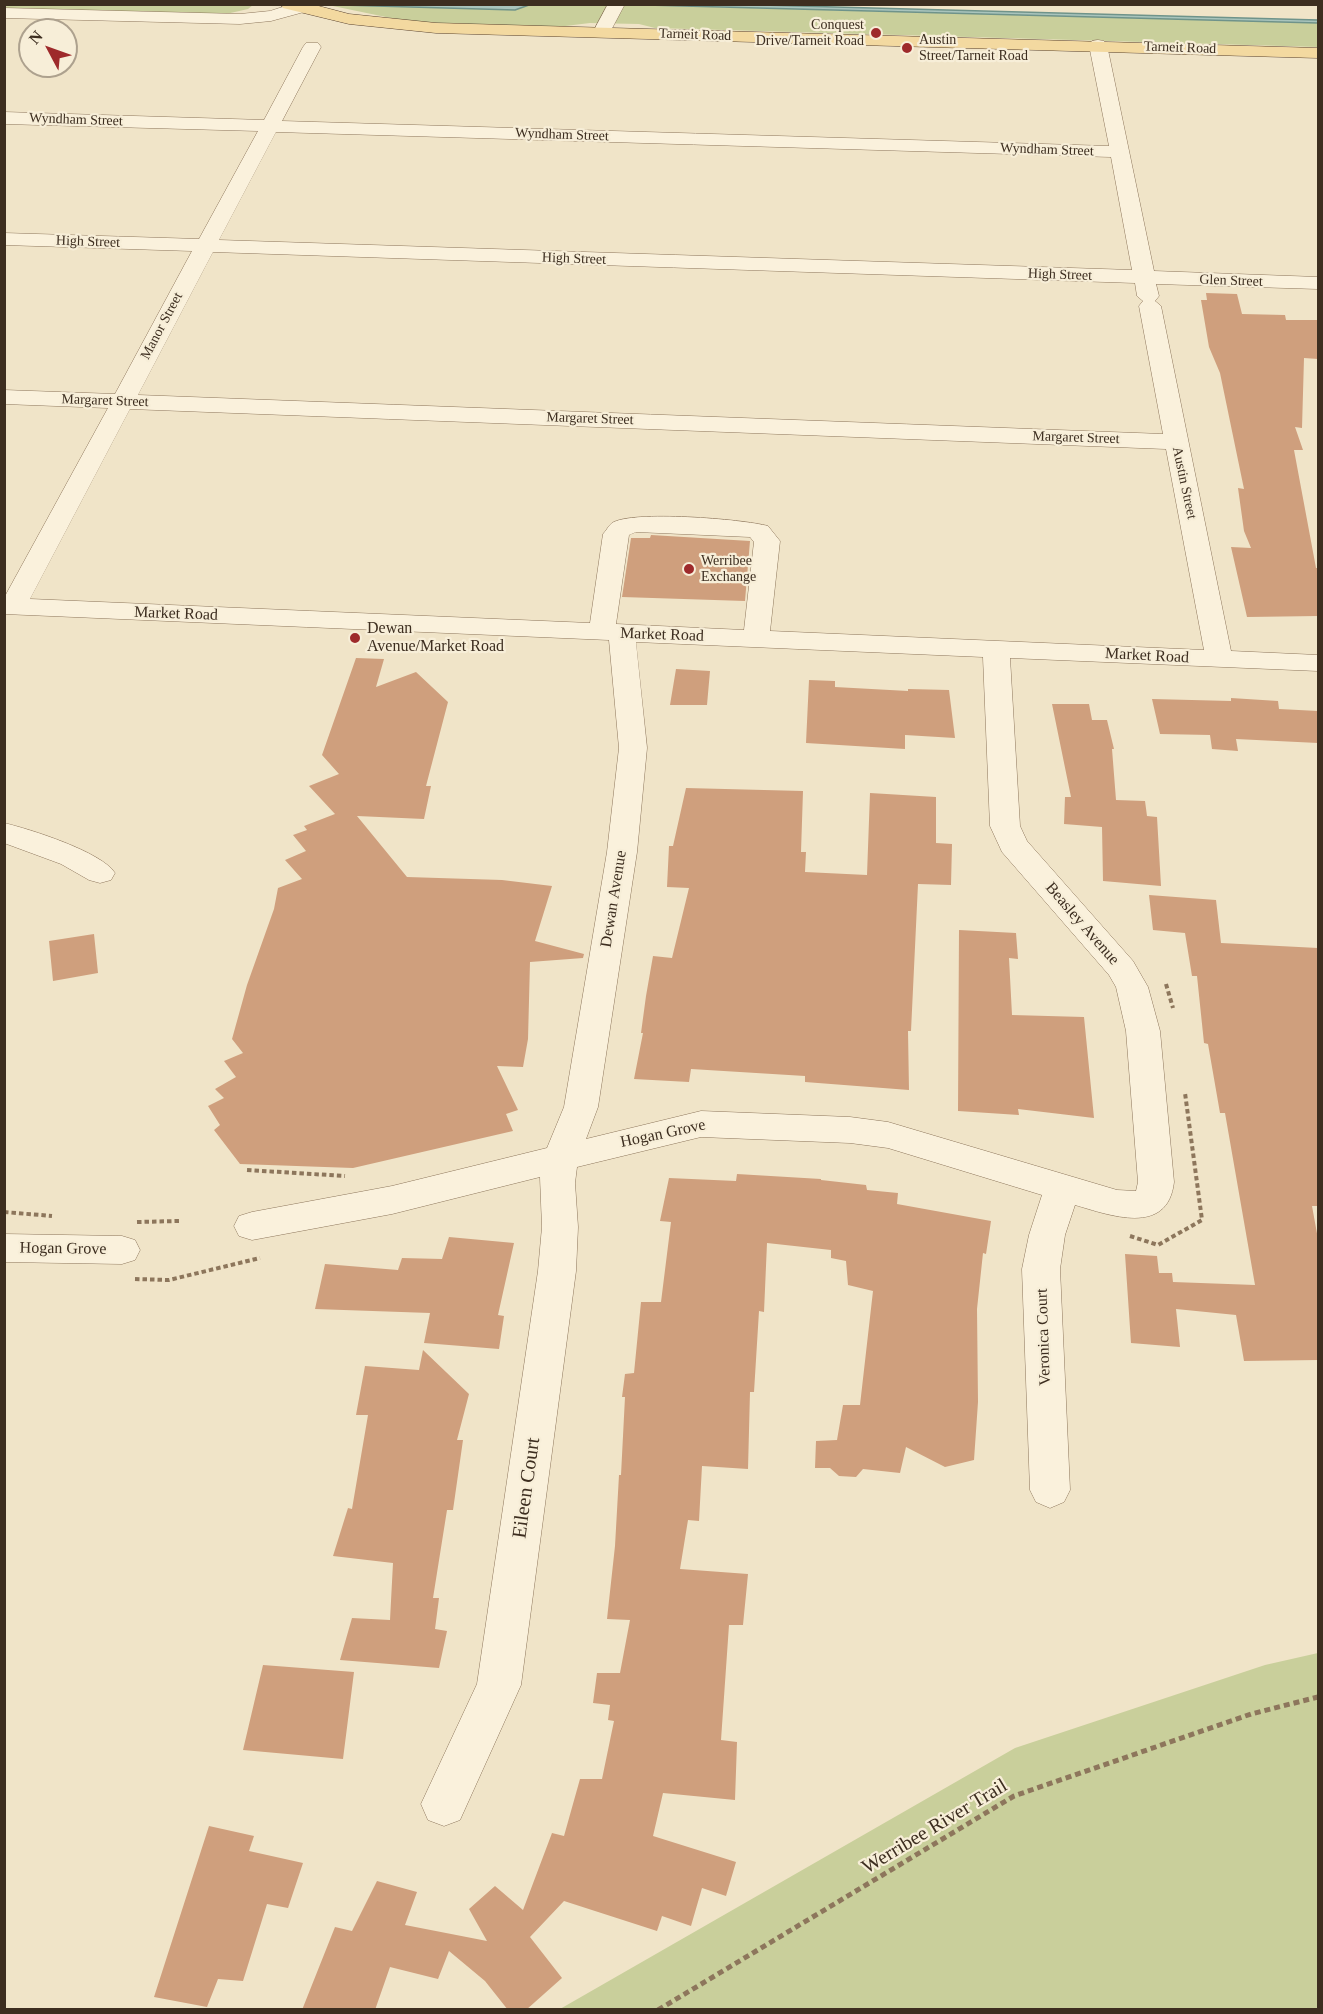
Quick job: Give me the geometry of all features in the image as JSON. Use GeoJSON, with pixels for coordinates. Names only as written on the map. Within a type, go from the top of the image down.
{"type":"FeatureCollection","features":[{"type":"Feature","properties":{"kind":"main road","name":"Tarneit Road"},"geometry":{"type":"LineString","coordinates":[[293,6],[349,19],[414,27],[1318,53]]}},
{"type":"Feature","properties":{"kind":"street"},"geometry":{"type":"LineString","coordinates":[[602,32],[617,4]]}},
{"type":"Feature","properties":{"kind":"street"},"geometry":{"type":"LineString","coordinates":[[628,33],[631,8],[629,4]]}},
{"type":"Feature","properties":{"kind":"street"},"geometry":{"type":"LineString","coordinates":[[4,13],[240,19],[272,16],[293,6]]}},
{"type":"Feature","properties":{"kind":"street","name":"Austin Street"},"geometry":{"type":"LineString","coordinates":[[1098,45],[1220,659]]}},
{"type":"Feature","properties":{"kind":"street","name":"Manor Street"},"geometry":{"type":"LineString","coordinates":[[9,606],[312,47]]}},
{"type":"Feature","properties":{"kind":"street","name":"Wyndham Street"},"geometry":{"type":"LineString","coordinates":[[4,118],[1119,152]]}},
{"type":"Feature","properties":{"kind":"street","name":"High Street"},"geometry":{"type":"LineString","coordinates":[[4,239],[205,246],[1147,293]]}},
{"type":"Feature","properties":{"kind":"street","name":"Glen Street"},"geometry":{"type":"LineString","coordinates":[[1147,293],[1318,283]]}},
{"type":"Feature","properties":{"kind":"street","name":"Margaret Street"},"geometry":{"type":"LineString","coordinates":[[4,397],[1176,442]]}},
{"type":"Feature","properties":{"kind":"street","name":"Dewan Avenue"},"geometry":{"type":"LineString","coordinates":[[560,1159],[580,1107],[622,852],[633,748],[612,633],[616,534],[621,528],[635,524],[744,528],[759,531],[767,541],[756,639]]}},
{"type":"Feature","properties":{"kind":"street","name":"Market Road"},"geometry":{"type":"LineString","coordinates":[[9,606],[1318,663]]}},
{"type":"Feature","properties":{"kind":"street","name":"Beasley Avenue"},"geometry":{"type":"LineString","coordinates":[[996,648],[1005,826],[1008,836],[1030,866],[1122,969],[1138,1004],[1143,1031],[1156,1182],[1156,1191],[1144,1204]]}},
{"type":"Feature","properties":{"kind":"street"},"geometry":{"type":"LineString","coordinates":[[4,832],[45,846],[100,873]]}},
{"type":"Feature","properties":{"kind":"street","name":"Hogan Grove"},"geometry":{"type":"LineString","coordinates":[[252,1226],[392,1200],[538,1162],[560,1159],[692,1126],[718,1123],[850,1130],[888,1136],[1117,1203],[1130,1206],[1144,1204]]}},
{"type":"Feature","properties":{"kind":"street","name":"Eileen Court"},"geometry":{"type":"LineString","coordinates":[[444,1804],[499,1685],[556,1271],[560,1227],[557,1183],[560,1159]]}},
{"type":"Feature","properties":{"kind":"street","name":"Veronica Court"},"geometry":{"type":"LineString","coordinates":[[1050,1491],[1041,1269],[1047,1235],[1063,1187]]}},
{"type":"Feature","properties":{"kind":"street","name":"Hogan Grove"},"geometry":{"type":"LineString","coordinates":[[4,1248],[122,1250]]}},
{"type":"Feature","properties":{"kind":"path"},"geometry":{"type":"LineString","coordinates":[[247,1170],[349,1176]]}},
{"type":"Feature","properties":{"kind":"path","name":"Werribee River Trail"},"geometry":{"type":"LineString","coordinates":[[658,2010],[1014,1796],[1251,1714],[1318,1697]]}},
{"type":"Feature","properties":{"kind":"green space"},"geometry":{"type":"Polygon","coordinates":[[[5,4],[253,5],[248,9],[226,14],[5,8],[5,4]]]}},
{"type":"Feature","properties":{"kind":"green space"},"geometry":{"type":"Polygon","coordinates":[[[603,4],[1318,23],[1318,47],[655,28],[639,24],[590,23],[557,27],[410,22],[328,5],[603,4]]]}},
{"type":"Feature","properties":{"kind":"green space"},"geometry":{"type":"Polygon","coordinates":[[[1318,1653],[1318,2009],[560,2009],[1015,1748],[1265,1665],[1318,1653]]]}},
{"type":"Feature","properties":{"kind":"water"},"geometry":{"type":"Polygon","coordinates":[[[341,5],[529,5],[515,10],[341,5]]]}},
{"type":"Feature","properties":{"kind":"water"},"geometry":{"type":"Polygon","coordinates":[[[646,5],[761,5],[1318,20],[1318,23],[646,5]]]}},
{"type":"Feature","properties":{"kind":"building"},"geometry":{"type":"Polygon","coordinates":[[[1206,293],[1237,294],[1242,314],[1285,315],[1286,320],[1318,320],[1318,359],[1304,358],[1302,428],[1295,427],[1303,450],[1294,450],[1316,568],[1318,568],[1318,616],[1247,617],[1231,547],[1251,548],[1244,531],[1238,488],[1244,489],[1220,373],[1209,347],[1201,300],[1207,300],[1206,293]]]}},
{"type":"Feature","properties":{"kind":"building","name":"Werribee Exchange"},"geometry":{"type":"Polygon","coordinates":[[[651,535],[750,541],[745,601],[622,597],[631,538],[650,538],[651,535]]]}},
{"type":"Feature","properties":{"kind":"building"},"geometry":{"type":"Polygon","coordinates":[[[356,658],[384,659],[376,687],[416,672],[448,702],[426,786],[431,786],[424,819],[357,816],[407,877],[502,880],[552,886],[535,941],[584,954],[583,958],[530,962],[528,1039],[523,1067],[497,1066],[518,1110],[506,1114],[513,1131],[353,1168],[240,1164],[214,1130],[220,1125],[208,1106],[224,1098],[215,1089],[236,1077],[224,1061],[243,1053],[232,1039],[247,985],[274,909],[278,888],[302,879],[285,860],[306,851],[293,835],[307,830],[304,826],[335,814],[309,786],[339,774],[322,755],[356,658]]]}},
{"type":"Feature","properties":{"kind":"building"},"geometry":{"type":"Polygon","coordinates":[[[676,669],[710,671],[707,705],[670,705],[676,669]]]}},
{"type":"Feature","properties":{"kind":"building"},"geometry":{"type":"Polygon","coordinates":[[[809,680],[835,681],[835,687],[908,691],[908,689],[949,690],[955,738],[905,735],[905,749],[806,743],[809,680]]]}},
{"type":"Feature","properties":{"kind":"building"},"geometry":{"type":"Polygon","coordinates":[[[1231,698],[1278,701],[1279,709],[1318,711],[1318,743],[1236,739],[1238,751],[1212,749],[1210,735],[1160,734],[1152,699],[1231,701],[1231,698]]]}},
{"type":"Feature","properties":{"kind":"building"},"geometry":{"type":"Polygon","coordinates":[[[1052,704],[1089,704],[1092,720],[1107,720],[1114,749],[1112,749],[1116,800],[1145,801],[1147,816],[1157,817],[1161,886],[1103,881],[1102,827],[1064,824],[1065,797],[1071,797],[1052,704]]]}},
{"type":"Feature","properties":{"kind":"building"},"geometry":{"type":"Polygon","coordinates":[[[686,788],[803,791],[801,852],[806,852],[805,872],[867,875],[870,793],[936,797],[936,843],[952,844],[951,885],[918,884],[911,1031],[908,1031],[909,1090],[805,1082],[805,1076],[691,1069],[689,1082],[634,1079],[643,1033],[641,1033],[653,956],[672,958],[689,888],[667,887],[669,846],[673,846],[686,788]]]}},
{"type":"Feature","properties":{"kind":"building"},"geometry":{"type":"Polygon","coordinates":[[[1149,895],[1216,900],[1221,943],[1318,948],[1318,1206],[1312,1206],[1318,1239],[1318,1360],[1244,1361],[1236,1315],[1176,1309],[1180,1347],[1131,1343],[1125,1254],[1157,1256],[1159,1273],[1172,1273],[1173,1282],[1255,1285],[1225,1113],[1220,1113],[1208,1044],[1204,1043],[1197,976],[1192,976],[1185,933],[1153,930],[1149,895]]]}},
{"type":"Feature","properties":{"kind":"building"},"geometry":{"type":"Polygon","coordinates":[[[959,930],[1016,933],[1018,959],[1009,958],[1012,1015],[1084,1017],[1094,1118],[1018,1109],[1019,1115],[958,1111],[959,930]]]}},
{"type":"Feature","properties":{"kind":"building"},"geometry":{"type":"Polygon","coordinates":[[[94,934],[98,973],[53,981],[49,941],[94,934]]]}},
{"type":"Feature","properties":{"kind":"building"},"geometry":{"type":"Polygon","coordinates":[[[737,1174],[821,1179],[866,1185],[867,1190],[898,1193],[897,1204],[991,1221],[986,1254],[983,1253],[977,1309],[978,1402],[974,1460],[945,1467],[906,1447],[900,1473],[863,1469],[856,1477],[839,1476],[830,1468],[815,1468],[816,1441],[837,1440],[843,1405],[860,1405],[873,1291],[848,1285],[846,1261],[831,1258],[831,1250],[767,1243],[764,1312],[759,1311],[754,1392],[750,1392],[748,1469],[702,1466],[699,1521],[688,1520],[680,1569],[748,1574],[743,1625],[729,1625],[721,1740],[737,1742],[735,1800],[663,1793],[653,1836],[736,1862],[726,1896],[702,1888],[691,1926],[662,1916],[657,1931],[564,1901],[530,1937],[562,1978],[526,2010],[508,2010],[485,1981],[449,1951],[438,1979],[390,1967],[375,2010],[302,2010],[335,1927],[352,1931],[377,1881],[417,1892],[405,1925],[487,1941],[469,1909],[495,1886],[523,1910],[552,1833],[564,1836],[580,1779],[602,1779],[614,1721],[608,1720],[610,1705],[593,1703],[597,1673],[620,1673],[630,1620],[607,1619],[615,1546],[619,1475],[621,1475],[625,1397],[622,1397],[625,1374],[634,1373],[641,1302],[661,1302],[671,1222],[660,1221],[669,1178],[736,1181],[737,1174]]]}},
{"type":"Feature","properties":{"kind":"building"},"geometry":{"type":"Polygon","coordinates":[[[449,1237],[514,1243],[498,1315],[504,1316],[499,1349],[424,1343],[430,1313],[315,1309],[325,1264],[398,1270],[402,1258],[442,1259],[449,1237]]]}},
{"type":"Feature","properties":{"kind":"building"},"geometry":{"type":"Polygon","coordinates":[[[423,1350],[469,1394],[457,1440],[463,1440],[453,1510],[447,1510],[433,1598],[439,1598],[435,1629],[447,1631],[439,1668],[340,1660],[352,1618],[390,1620],[393,1563],[333,1556],[348,1508],[352,1509],[368,1415],[356,1415],[365,1366],[419,1370],[423,1350]]]}},
{"type":"Feature","properties":{"kind":"building"},"geometry":{"type":"Polygon","coordinates":[[[263,1665],[354,1672],[343,1759],[243,1750],[263,1665]]]}},
{"type":"Feature","properties":{"kind":"building"},"geometry":{"type":"Polygon","coordinates":[[[209,1826],[254,1836],[249,1851],[303,1863],[288,1908],[267,1904],[243,1981],[218,1979],[207,2007],[154,1997],[209,1826]]]}},
{"type":"Feature","properties":{"kind":"place","name":"Conquest Drive/Tarneit Road"},"geometry":{"type":"Point","coordinates":[876,33]}},
{"type":"Feature","properties":{"kind":"place","name":"Austin Street/Tarneit Road"},"geometry":{"type":"Point","coordinates":[907,48]}},
{"type":"Feature","properties":{"kind":"place","name":"Werribee Exchange"},"geometry":{"type":"Point","coordinates":[689,569]}},
{"type":"Feature","properties":{"kind":"place","name":"Dewan Avenue/Market Road"},"geometry":{"type":"Point","coordinates":[355,638]}}]}
